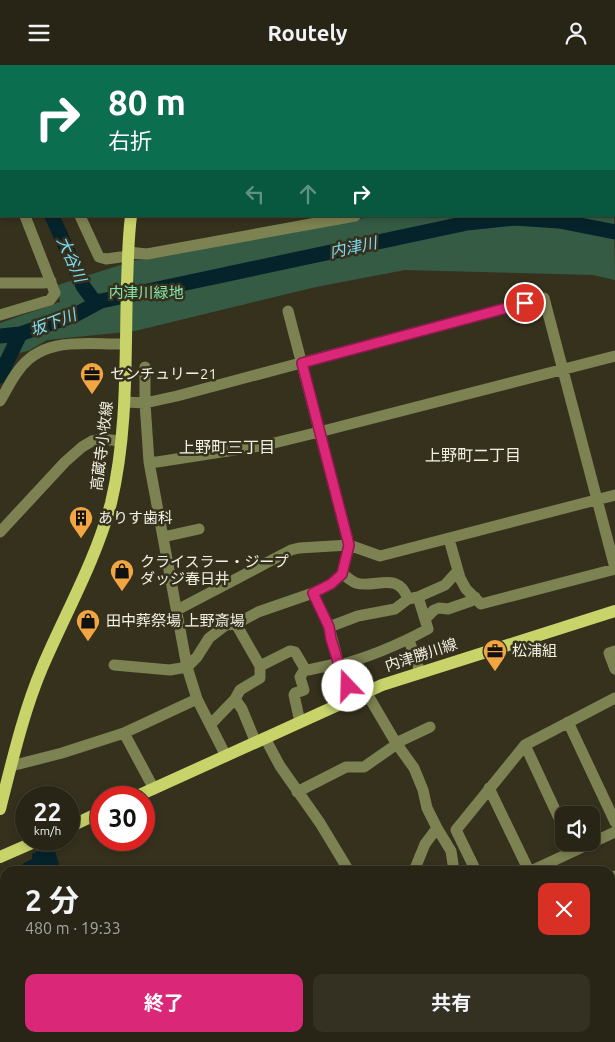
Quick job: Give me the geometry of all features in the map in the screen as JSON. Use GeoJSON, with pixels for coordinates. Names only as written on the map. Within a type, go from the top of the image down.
{"type":"FeatureCollection","features":[{"type":"Feature","properties":{"kind":"main road","name":"高蔵寺小牧線"},"geometry":{"type":"LineString","coordinates":[[0,809],[27,708],[42,669],[92,558],[110,504],[121,441],[125,402],[128,256],[132,217]]}},
{"type":"Feature","properties":{"kind":"main road","name":"内津勝川線"},"geometry":{"type":"LineString","coordinates":[[155,789],[366,692],[420,672],[615,611]]}},
{"type":"Feature","properties":{"kind":"main road"},"geometry":{"type":"LineString","coordinates":[[0,857],[15,850]]}},
{"type":"Feature","properties":{"kind":"street"},"geometry":{"type":"LineString","coordinates":[[0,315],[50,300],[55,293],[25,217]]}},
{"type":"Feature","properties":{"kind":"street"},"geometry":{"type":"LineString","coordinates":[[80,217],[99,257],[106,259],[147,254],[350,217]]}},
{"type":"Feature","properties":{"kind":"street"},"geometry":{"type":"LineString","coordinates":[[0,283],[44,283],[51,281]]}},
{"type":"Feature","properties":{"kind":"street"},"geometry":{"type":"LineString","coordinates":[[125,402],[145,403],[215,386],[544,298],[615,568],[481,604],[466,589],[458,573],[449,539]]}},
{"type":"Feature","properties":{"kind":"street"},"geometry":{"type":"LineString","coordinates":[[114,665],[170,670],[187,667],[197,657],[209,638],[226,625],[236,624],[258,612],[313,593],[331,584],[342,574],[349,545],[288,311]]}},
{"type":"Feature","properties":{"kind":"street"},"geometry":{"type":"LineString","coordinates":[[0,401],[18,370],[27,360],[44,349],[66,344],[92,342],[110,344],[125,341]]}},
{"type":"Feature","properties":{"kind":"street"},"geometry":{"type":"LineString","coordinates":[[149,462],[266,445],[615,356]]}},
{"type":"Feature","properties":{"kind":"street"},"geometry":{"type":"LineString","coordinates":[[144,367],[149,462],[187,667],[197,699],[226,756]]}},
{"type":"Feature","properties":{"kind":"street"},"geometry":{"type":"LineString","coordinates":[[0,531],[64,462],[82,447],[92,441],[102,439],[121,441]]}},
{"type":"Feature","properties":{"kind":"street"},"geometry":{"type":"LineString","coordinates":[[177,610],[291,550],[349,545],[380,555],[449,539],[615,495]]}},
{"type":"Feature","properties":{"kind":"street"},"geometry":{"type":"LineString","coordinates":[[163,537],[200,529]]}},
{"type":"Feature","properties":{"kind":"street"},"geometry":{"type":"LineString","coordinates":[[329,627],[358,616],[395,609],[413,598],[444,585],[458,573]]}},
{"type":"Feature","properties":{"kind":"street"},"geometry":{"type":"LineString","coordinates":[[305,669],[339,665],[366,657],[428,629],[425,619],[413,598],[396,583],[356,583],[342,574]]}},
{"type":"Feature","properties":{"kind":"street"},"geometry":{"type":"LineString","coordinates":[[313,593],[329,627],[339,665],[345,674],[350,699]]}},
{"type":"Feature","properties":{"kind":"street"},"geometry":{"type":"LineString","coordinates":[[425,619],[434,610],[439,608],[448,609],[471,601],[475,597]]}},
{"type":"Feature","properties":{"kind":"street"},"geometry":{"type":"LineString","coordinates":[[210,725],[235,699],[240,690],[260,678],[260,666],[236,624]]}},
{"type":"Feature","properties":{"kind":"street"},"geometry":{"type":"LineString","coordinates":[[409,639],[420,672]]}},
{"type":"Feature","properties":{"kind":"street"},"geometry":{"type":"LineString","coordinates":[[260,666],[290,651],[295,652],[305,669]]}},
{"type":"Feature","properties":{"kind":"street"},"geometry":{"type":"LineString","coordinates":[[615,651],[609,653],[615,669]]}},
{"type":"Feature","properties":{"kind":"street"},"geometry":{"type":"LineString","coordinates":[[300,722],[294,695],[304,690],[300,677],[305,669]]}},
{"type":"Feature","properties":{"kind":"street"},"geometry":{"type":"LineString","coordinates":[[366,692],[396,744],[414,767],[423,790],[427,808],[451,851],[453,866]]}},
{"type":"Feature","properties":{"kind":"street"},"geometry":{"type":"LineString","coordinates":[[474,866],[456,830],[525,745],[615,698]]}},
{"type":"Feature","properties":{"kind":"street"},"geometry":{"type":"LineString","coordinates":[[11,766],[62,753],[124,733],[197,699]]}},
{"type":"Feature","properties":{"kind":"street"},"geometry":{"type":"LineString","coordinates":[[235,699],[261,741],[320,823],[346,866]]}},
{"type":"Feature","properties":{"kind":"street"},"geometry":{"type":"LineString","coordinates":[[568,722],[615,822]]}},
{"type":"Feature","properties":{"kind":"street"},"geometry":{"type":"LineString","coordinates":[[297,791],[346,767],[364,767],[396,744],[430,727]]}},
{"type":"Feature","properties":{"kind":"street"},"geometry":{"type":"LineString","coordinates":[[124,733],[152,786]]}},
{"type":"Feature","properties":{"kind":"street"},"geometry":{"type":"LineString","coordinates":[[525,745],[555,810]]}},
{"type":"Feature","properties":{"kind":"street"},"geometry":{"type":"LineString","coordinates":[[489,788],[528,866]]}},
{"type":"Feature","properties":{"kind":"street"},"geometry":{"type":"LineString","coordinates":[[416,866],[424,844],[437,828]]}},
{"type":"Feature","properties":{"kind":"street"},"geometry":{"type":"LineString","coordinates":[[600,837],[615,832]]}},
{"type":"Feature","properties":{"kind":"street"},"geometry":{"type":"LineString","coordinates":[[539,866],[565,851]]}},
{"type":"Feature","properties":{"kind":"green space","name":"内津川緑地"},"geometry":{"type":"Polygon","coordinates":[[[370,217],[614,217],[615,280],[593,275],[405,270],[316,287],[135,331],[47,340],[28,351],[0,357],[0,323],[60,302],[58,285],[136,260],[370,217]]]}},
{"type":"Feature","properties":{"kind":"water"},"geometry":{"type":"Polygon","coordinates":[[[38,851],[55,851],[60,866],[21,866],[32,859],[32,854],[38,851]]]}},
{"type":"Feature","properties":{"kind":"waterway","name":"内津川"},"geometry":{"type":"LineString","coordinates":[[52,217],[83,286],[94,301],[467,223],[515,218],[559,221],[615,232]]}},
{"type":"Feature","properties":{"kind":"waterway","name":"坂下川"},"geometry":{"type":"LineString","coordinates":[[0,376],[20,334],[75,315],[101,301]]}},
{"type":"Feature","properties":{"kind":"waterway","name":"内津川"},"geometry":{"type":"LineString","coordinates":[[0,336],[20,334]]}},
{"type":"Feature","properties":{"kind":"place","name":"センチュリー21"},"geometry":{"type":"Point","coordinates":[92,395]}},
{"type":"Feature","properties":{"kind":"place","name":"ありす歯科"},"geometry":{"type":"Point","coordinates":[81,539]}},
{"type":"Feature","properties":{"kind":"place","name":"クライスラー・ジープ ダッジ春日井"},"geometry":{"type":"Point","coordinates":[122,592]}},
{"type":"Feature","properties":{"kind":"place","name":"田中葬祭場 上野斎場"},"geometry":{"type":"Point","coordinates":[88,642]}},
{"type":"Feature","properties":{"kind":"place","name":"松浦組"},"geometry":{"type":"Point","coordinates":[495,672]}},
{"type":"Feature","properties":{"kind":"district","name":"上野町三丁目"},"geometry":{"type":"Point","coordinates":[227,447]}},
{"type":"Feature","properties":{"kind":"district","name":"上野町二丁目"},"geometry":{"type":"Point","coordinates":[473,455]}},
{"type":"Feature","properties":{"kind":"route"},"geometry":{"type":"LineString","coordinates":[[348,686],[345,674],[339,665],[329,627],[313,593],[331,584],[342,574],[349,545],[302,363],[525,303]]}},
{"type":"Feature","properties":{"kind":"water label","name":"大谷川"},"geometry":{"type":"Point","coordinates":[72,259]}}]}
